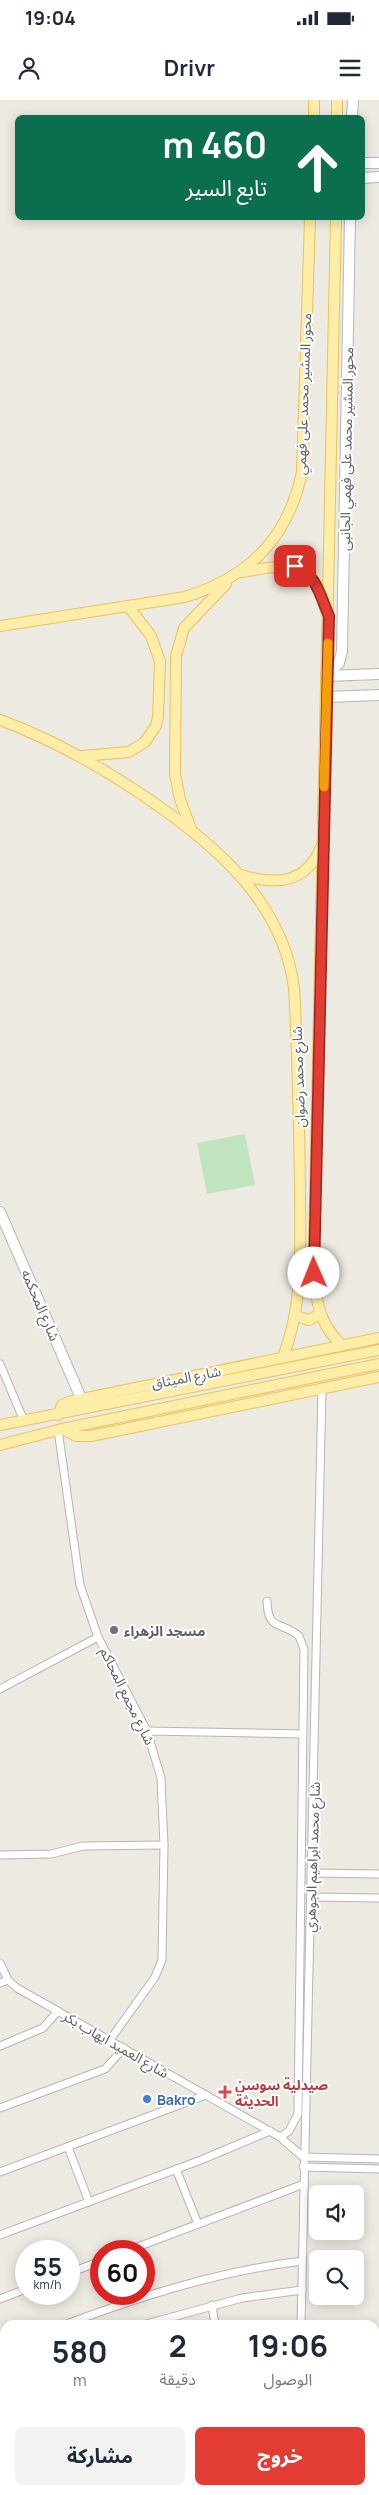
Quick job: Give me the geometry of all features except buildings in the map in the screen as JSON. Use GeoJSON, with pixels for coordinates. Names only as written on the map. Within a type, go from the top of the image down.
{"type":"FeatureCollection","features":[{"type":"Feature","properties":{"kind":"main road"},"geometry":{"type":"LineString","coordinates":[[314,100],[314,115]]}},
{"type":"Feature","properties":{"kind":"main road"},"geometry":{"type":"LineString","coordinates":[[337,115],[338,100]]}},
{"type":"Feature","properties":{"kind":"main road","name":"محور المشير محمد على فهمي"},"geometry":{"type":"LineString","coordinates":[[0,626],[185,597],[208,590],[232,578],[265,550],[285,522],[293,506],[302,472],[310,220]]}},
{"type":"Feature","properties":{"kind":"main road","name":"محور المشير محمد على فهمي"},"geometry":{"type":"LineString","coordinates":[[326,698],[336,220]]}},
{"type":"Feature","properties":{"kind":"main road"},"geometry":{"type":"LineString","coordinates":[[241,572],[286,566],[303,570],[316,583],[329,616]]}},
{"type":"Feature","properties":{"kind":"main road"},"geometry":{"type":"LineString","coordinates":[[192,830],[180,799],[175,774],[177,646],[190,620],[232,578]]}},
{"type":"Feature","properties":{"kind":"main road"},"geometry":{"type":"LineString","coordinates":[[81,756],[129,752],[145,742],[156,726],[160,661],[151,636],[128,606]]}},
{"type":"Feature","properties":{"kind":"main road","name":"شارع محمد رضوان"},"geometry":{"type":"LineString","coordinates":[[326,698],[314,1246],[315,1287],[320,1314],[328,1331],[342,1345]]}},
{"type":"Feature","properties":{"kind":"main road"},"geometry":{"type":"LineString","coordinates":[[0,720],[81,756],[192,830]]}},
{"type":"Feature","properties":{"kind":"main road","name":"شارع محمد رضوان"},"geometry":{"type":"LineString","coordinates":[[192,830],[216,849],[241,875],[260,900],[276,930],[293,980],[300,1118],[300,1271],[296,1316],[283,1358]]}},
{"type":"Feature","properties":{"kind":"main road"},"geometry":{"type":"LineString","coordinates":[[241,875],[264,882],[289,879],[311,865],[323,843]]}},
{"type":"Feature","properties":{"kind":"main road"},"geometry":{"type":"LineString","coordinates":[[296,1316],[309,1320],[320,1314]]}},
{"type":"Feature","properties":{"kind":"main road","name":"شارع الميثاق"},"geometry":{"type":"LineString","coordinates":[[0,1426],[58,1414],[62,1405],[66,1402],[81,1398],[379,1339]]}},
{"type":"Feature","properties":{"kind":"main road"},"geometry":{"type":"LineString","coordinates":[[58,1414],[379,1350]]}},
{"type":"Feature","properties":{"kind":"main road"},"geometry":{"type":"LineString","coordinates":[[0,1445],[60,1430],[379,1364]]}},
{"type":"Feature","properties":{"kind":"main road"},"geometry":{"type":"LineString","coordinates":[[60,1430],[76,1436],[91,1436],[379,1377]]}},
{"type":"Feature","properties":{"kind":"street"},"geometry":{"type":"LineString","coordinates":[[352,115],[353,100]]}},
{"type":"Feature","properties":{"kind":"street"},"geometry":{"type":"LineString","coordinates":[[365,163],[379,162]]}},
{"type":"Feature","properties":{"kind":"street"},"geometry":{"type":"LineString","coordinates":[[365,178],[379,177]]}},
{"type":"Feature","properties":{"kind":"street","name":"محور المشير محمد على فهمي الجانبى"},"geometry":{"type":"LineString","coordinates":[[326,676],[339,664],[342,651],[350,220]]}},
{"type":"Feature","properties":{"kind":"street"},"geometry":{"type":"LineString","coordinates":[[326,676],[379,674]]}},
{"type":"Feature","properties":{"kind":"street"},"geometry":{"type":"LineString","coordinates":[[326,698],[379,695]]}},
{"type":"Feature","properties":{"kind":"street","name":"شارع المحكمه"},"geometry":{"type":"LineString","coordinates":[[0,1212],[81,1398]]}},
{"type":"Feature","properties":{"kind":"street"},"geometry":{"type":"LineString","coordinates":[[0,1364],[24,1420]]}},
{"type":"Feature","properties":{"kind":"street","name":"شارع محمد ابراهيم الجوهري"},"geometry":{"type":"LineString","coordinates":[[301,2320],[303,2157],[322,1389]]}},
{"type":"Feature","properties":{"kind":"street","name":"شارع مجمع المحاكم"},"geometry":{"type":"LineString","coordinates":[[60,1430],[77,1571],[98,1637],[147,1731],[161,1778],[164,1845],[162,1960],[155,1977],[110,2040]]}},
{"type":"Feature","properties":{"kind":"street"},"geometry":{"type":"LineString","coordinates":[[267,1601],[267,1613],[271,1621],[294,1632],[303,1642],[298,2114],[295,2124],[280,2137]]}},
{"type":"Feature","properties":{"kind":"street"},"geometry":{"type":"LineString","coordinates":[[0,1689],[98,1637]]}},
{"type":"Feature","properties":{"kind":"street"},"geometry":{"type":"LineString","coordinates":[[147,1731],[303,1734]]}},
{"type":"Feature","properties":{"kind":"street"},"geometry":{"type":"LineString","coordinates":[[0,1855],[51,1854],[83,1846],[164,1845]]}},
{"type":"Feature","properties":{"kind":"street"},"geometry":{"type":"LineString","coordinates":[[311,1873],[379,1874]]}},
{"type":"Feature","properties":{"kind":"street"},"geometry":{"type":"LineString","coordinates":[[310,1897],[379,1898]]}},
{"type":"Feature","properties":{"kind":"street","name":"شارع العميد ايهاب بكر"},"geometry":{"type":"LineString","coordinates":[[0,1963],[8,1980],[17,1988],[270,2131],[303,2157]]}},
{"type":"Feature","properties":{"kind":"street"},"geometry":{"type":"LineString","coordinates":[[0,1983],[8,1980]]}},
{"type":"Feature","properties":{"kind":"street"},"geometry":{"type":"LineString","coordinates":[[0,2046],[43,2028],[58,2011]]}},
{"type":"Feature","properties":{"kind":"street"},"geometry":{"type":"LineString","coordinates":[[0,2108],[104,2069],[124,2048]]}},
{"type":"Feature","properties":{"kind":"street"},"geometry":{"type":"LineString","coordinates":[[0,2172],[206,2095]]}},
{"type":"Feature","properties":{"kind":"street"},"geometry":{"type":"LineString","coordinates":[[0,2235],[176,2169],[270,2131]]}},
{"type":"Feature","properties":{"kind":"street"},"geometry":{"type":"LineString","coordinates":[[68,2147],[89,2202]]}},
{"type":"Feature","properties":{"kind":"street"},"geometry":{"type":"LineString","coordinates":[[303,2157],[379,2159]]}},
{"type":"Feature","properties":{"kind":"street"},"geometry":{"type":"LineString","coordinates":[[303,2167],[379,2169]]}},
{"type":"Feature","properties":{"kind":"street"},"geometry":{"type":"LineString","coordinates":[[176,2169],[198,2224]]}},
{"type":"Feature","properties":{"kind":"street"},"geometry":{"type":"LineString","coordinates":[[155,2240],[304,2184]]}},
{"type":"Feature","properties":{"kind":"street"},"geometry":{"type":"LineString","coordinates":[[77,2320],[133,2299],[218,2276],[269,2265],[302,2261]]}},
{"type":"Feature","properties":{"kind":"street"},"geometry":{"type":"LineString","coordinates":[[172,2320],[212,2305],[269,2293],[302,2290]]}},
{"type":"Feature","properties":{"kind":"street"},"geometry":{"type":"LineString","coordinates":[[0,2299],[15,2293]]}},
{"type":"Feature","properties":{"kind":"street"},"geometry":{"type":"LineString","coordinates":[[212,2305],[214,2320]]}},
{"type":"Feature","properties":{"kind":"green space"},"geometry":{"type":"Polygon","coordinates":[[[245,1134],[255,1185],[207,1194],[197,1143],[245,1134]]]}},
{"type":"Feature","properties":{"kind":"slow traffic"},"geometry":{"type":"LineString","coordinates":[[324,787],[328,643]]}},
{"type":"Feature","properties":{"kind":"place","name":"مسجد الزهراء"},"geometry":{"type":"Point","coordinates":[114,1630]}},
{"type":"Feature","properties":{"kind":"place","name":"صيدلية سوسن الحديثة"},"geometry":{"type":"Point","coordinates":[225,2092]}},
{"type":"Feature","properties":{"kind":"place","name":"Bakro"},"geometry":{"type":"Point","coordinates":[147,2099]}},
{"type":"Feature","properties":{"kind":"route"},"geometry":{"type":"LineString","coordinates":[[295,566],[310,575],[316,583],[329,616],[326,676],[314,1273]]}}]}
